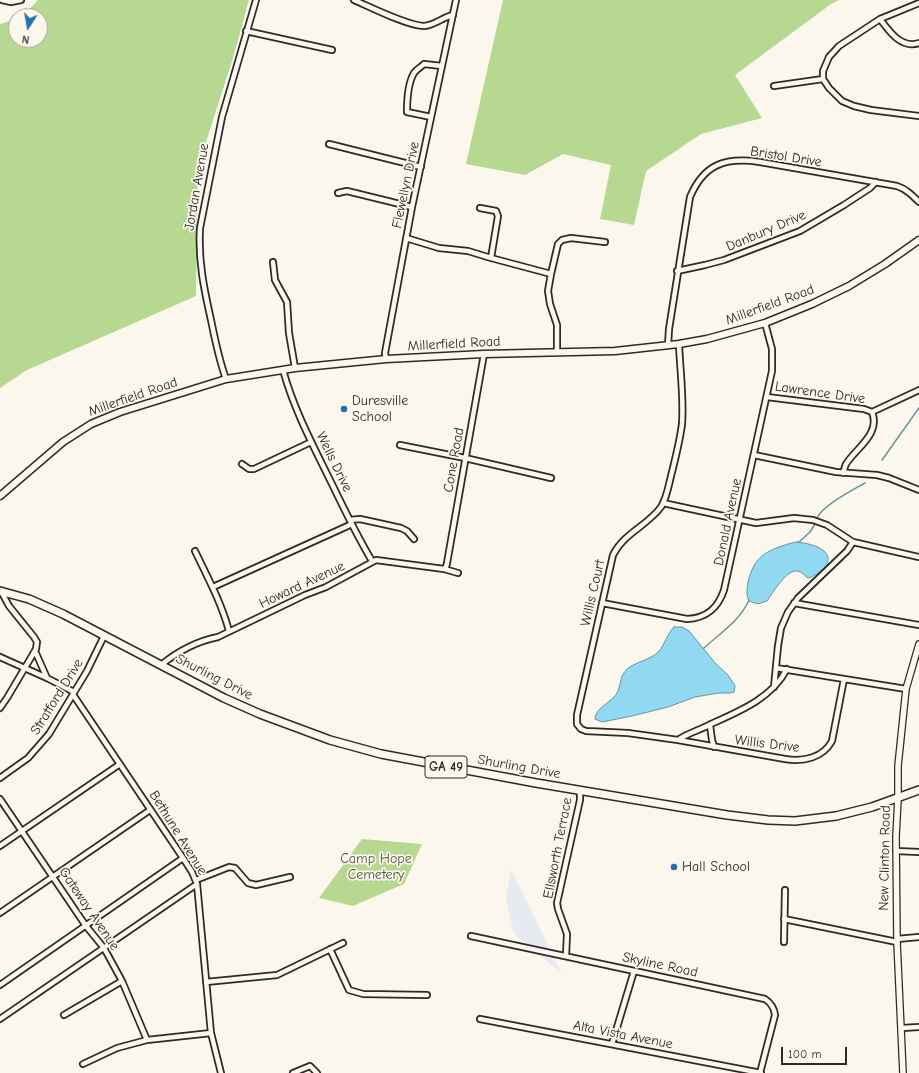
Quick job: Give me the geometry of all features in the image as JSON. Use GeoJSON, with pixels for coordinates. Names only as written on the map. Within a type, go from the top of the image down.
{"type":"FeatureCollection","features":[{"type":"Feature","properties":{"kind":"main road","name":"Millerfield Road"},"geometry":{"type":"LineString","coordinates":[[0,496],[63,442],[91,424],[120,412],[226,379],[295,368],[386,359],[484,354],[615,351],[679,344],[713,337],[765,323],[812,304],[848,286],[885,264],[919,240]]}},
{"type":"Feature","properties":{"kind":"main road","name":"Shurling Drive"},"geometry":{"type":"LineString","coordinates":[[1,591],[41,604],[224,698],[260,714],[330,740],[381,754],[580,791],[768,820],[795,821],[836,816],[872,808],[919,790]]}},
{"type":"Feature","properties":{"kind":"street"},"geometry":{"type":"LineString","coordinates":[[2,0],[11,2],[21,0]]}},
{"type":"Feature","properties":{"kind":"street","name":"Jordan Avenue"},"geometry":{"type":"LineString","coordinates":[[226,379],[204,288],[200,266],[199,240],[203,208],[219,131],[256,0]]}},
{"type":"Feature","properties":{"kind":"street"},"geometry":{"type":"LineString","coordinates":[[354,0],[414,25],[429,25],[453,15]]}},
{"type":"Feature","properties":{"kind":"street","name":"Flewellyn Drive"},"geometry":{"type":"LineString","coordinates":[[386,359],[412,207],[456,0]]}},
{"type":"Feature","properties":{"kind":"street"},"geometry":{"type":"LineString","coordinates":[[919,3],[880,18],[839,46],[829,57],[823,71],[823,79],[829,88],[842,101],[854,106],[919,116]]}},
{"type":"Feature","properties":{"kind":"street"},"geometry":{"type":"LineString","coordinates":[[880,18],[888,30],[903,43],[919,43]]}},
{"type":"Feature","properties":{"kind":"street"},"geometry":{"type":"LineString","coordinates":[[246,31],[332,50]]}},
{"type":"Feature","properties":{"kind":"street"},"geometry":{"type":"LineString","coordinates":[[431,117],[407,112],[409,88],[414,73],[424,64],[442,66]]}},
{"type":"Feature","properties":{"kind":"street"},"geometry":{"type":"LineString","coordinates":[[774,86],[823,79]]}},
{"type":"Feature","properties":{"kind":"street"},"geometry":{"type":"LineString","coordinates":[[329,144],[421,167]]}},
{"type":"Feature","properties":{"kind":"street","name":"Bristol Drive"},"geometry":{"type":"LineString","coordinates":[[668,346],[668,333],[677,271],[690,197],[701,176],[716,166],[729,162],[749,161],[876,182],[904,188],[919,202]]}},
{"type":"Feature","properties":{"kind":"street","name":"Danbury Drive"},"geometry":{"type":"LineString","coordinates":[[677,271],[705,266],[724,260],[800,231],[844,205],[870,188],[876,182]]}},
{"type":"Feature","properties":{"kind":"street"},"geometry":{"type":"LineString","coordinates":[[338,193],[347,191],[412,207]]}},
{"type":"Feature","properties":{"kind":"street"},"geometry":{"type":"LineString","coordinates":[[480,208],[496,212],[498,216],[491,258]]}},
{"type":"Feature","properties":{"kind":"street"},"geometry":{"type":"LineString","coordinates":[[406,238],[439,248],[468,251],[551,274]]}},
{"type":"Feature","properties":{"kind":"street"},"geometry":{"type":"LineString","coordinates":[[557,352],[557,325],[548,298],[556,248],[562,240],[572,238],[605,242]]}},
{"type":"Feature","properties":{"kind":"street"},"geometry":{"type":"LineString","coordinates":[[273,262],[275,280],[287,302],[289,333],[295,368]]}},
{"type":"Feature","properties":{"kind":"street","name":"Donald Avenue"},"geometry":{"type":"LineString","coordinates":[[602,603],[683,619],[696,619],[708,614],[719,603],[724,590],[740,520],[772,371],[773,355],[765,323]]}},
{"type":"Feature","properties":{"kind":"street","name":"Willis Court"},"geometry":{"type":"LineString","coordinates":[[577,724],[577,715],[611,561],[615,550],[627,536],[654,514],[663,503],[672,472],[682,424],[679,344]]}},
{"type":"Feature","properties":{"kind":"street","name":"Cone Road"},"geometry":{"type":"LineString","coordinates":[[444,569],[447,563],[484,354]]}},
{"type":"Feature","properties":{"kind":"street","name":"Wells Drive"},"geometry":{"type":"LineString","coordinates":[[282,370],[290,396],[311,442],[372,561]]}},
{"type":"Feature","properties":{"kind":"street"},"geometry":{"type":"LineString","coordinates":[[872,412],[919,390]]}},
{"type":"Feature","properties":{"kind":"street","name":"Lawrence Drive"},"geometry":{"type":"LineString","coordinates":[[767,397],[864,409],[872,412],[874,418],[871,433],[847,464],[843,473]]}},
{"type":"Feature","properties":{"kind":"street"},"geometry":{"type":"LineString","coordinates":[[242,464],[249,469],[254,469],[311,442]]}},
{"type":"Feature","properties":{"kind":"street"},"geometry":{"type":"LineString","coordinates":[[400,445],[551,478]]}},
{"type":"Feature","properties":{"kind":"street"},"geometry":{"type":"LineString","coordinates":[[754,455],[843,473],[877,475],[889,478],[919,490]]}},
{"type":"Feature","properties":{"kind":"street"},"geometry":{"type":"LineString","coordinates":[[663,503],[740,520],[762,523],[794,518],[809,519],[827,525],[853,542],[919,557]]}},
{"type":"Feature","properties":{"kind":"street"},"geometry":{"type":"LineString","coordinates":[[213,587],[360,519],[401,528],[408,532],[414,540]]}},
{"type":"Feature","properties":{"kind":"street"},"geometry":{"type":"LineString","coordinates":[[774,687],[776,668],[775,663],[781,628],[788,612],[794,603],[847,551],[853,542]]}},
{"type":"Feature","properties":{"kind":"street"},"geometry":{"type":"LineString","coordinates":[[195,551],[213,587],[229,631]]}},
{"type":"Feature","properties":{"kind":"street"},"geometry":{"type":"LineString","coordinates":[[372,561],[380,559],[444,569],[458,573]]}},
{"type":"Feature","properties":{"kind":"street","name":"Howard Avenue"},"geometry":{"type":"LineString","coordinates":[[161,665],[204,640],[218,636],[326,587],[364,567],[372,561]]}},
{"type":"Feature","properties":{"kind":"street"},"geometry":{"type":"LineString","coordinates":[[0,708],[37,647],[37,642],[9,606],[1,591]]}},
{"type":"Feature","properties":{"kind":"street"},"geometry":{"type":"LineString","coordinates":[[794,603],[919,625]]}},
{"type":"Feature","properties":{"kind":"street","name":"Stratford Drive"},"geometry":{"type":"LineString","coordinates":[[0,778],[24,761],[36,750],[49,734],[87,672],[104,636]]}},
{"type":"Feature","properties":{"kind":"street","name":"New Clinton Road"},"geometry":{"type":"LineString","coordinates":[[904,1073],[897,940],[896,851],[898,766],[906,689],[919,644]]}},
{"type":"Feature","properties":{"kind":"street"},"geometry":{"type":"LineString","coordinates":[[35,651],[47,678]]}},
{"type":"Feature","properties":{"kind":"street"},"geometry":{"type":"LineString","coordinates":[[0,657],[47,678]]}},
{"type":"Feature","properties":{"kind":"street"},"geometry":{"type":"LineString","coordinates":[[776,668],[906,689]]}},
{"type":"Feature","properties":{"kind":"street"},"geometry":{"type":"LineString","coordinates":[[678,740],[689,733],[710,725],[758,701],[780,681],[787,669]]}},
{"type":"Feature","properties":{"kind":"street","name":"Bethune Avenue"},"geometry":{"type":"LineString","coordinates":[[47,678],[74,694],[183,858],[197,882],[211,1033],[222,1073]]}},
{"type":"Feature","properties":{"kind":"street","name":"Willis Drive"},"geometry":{"type":"LineString","coordinates":[[577,724],[581,729],[586,731],[628,733],[678,740],[792,760],[808,759],[818,755],[827,748],[832,741],[844,679]]}},
{"type":"Feature","properties":{"kind":"street"},"geometry":{"type":"LineString","coordinates":[[710,725],[714,747]]}},
{"type":"Feature","properties":{"kind":"street"},"geometry":{"type":"LineString","coordinates":[[0,846],[120,764]]}},
{"type":"Feature","properties":{"kind":"street","name":"Ellsworth Terrace"},"geometry":{"type":"LineString","coordinates":[[566,956],[567,934],[557,903],[580,800],[580,791]]}},
{"type":"Feature","properties":{"kind":"street","name":"Gateway Avenue"},"geometry":{"type":"LineString","coordinates":[[0,799],[86,926],[104,948],[122,981],[147,1040]]}},
{"type":"Feature","properties":{"kind":"street"},"geometry":{"type":"LineString","coordinates":[[0,913],[150,810]]}},
{"type":"Feature","properties":{"kind":"street"},"geometry":{"type":"LineString","coordinates":[[896,851],[919,852]]}},
{"type":"Feature","properties":{"kind":"street"},"geometry":{"type":"LineString","coordinates":[[0,985],[183,858]]}},
{"type":"Feature","properties":{"kind":"street"},"geometry":{"type":"LineString","coordinates":[[0,1019],[197,882],[229,867],[235,868],[248,883],[256,885],[290,877]]}},
{"type":"Feature","properties":{"kind":"street"},"geometry":{"type":"LineString","coordinates":[[784,942],[785,890]]}},
{"type":"Feature","properties":{"kind":"street"},"geometry":{"type":"LineString","coordinates":[[784,919],[897,940],[919,937]]}},
{"type":"Feature","properties":{"kind":"street","name":"Skyline Road"},"geometry":{"type":"LineString","coordinates":[[471,936],[765,999],[771,1003],[776,1015],[760,1073]]}},
{"type":"Feature","properties":{"kind":"street"},"geometry":{"type":"LineString","coordinates":[[206,982],[277,975],[343,943]]}},
{"type":"Feature","properties":{"kind":"street"},"geometry":{"type":"LineString","coordinates":[[330,949],[349,990],[363,994],[427,995]]}},
{"type":"Feature","properties":{"kind":"street"},"geometry":{"type":"LineString","coordinates":[[612,1044],[634,971]]}},
{"type":"Feature","properties":{"kind":"street"},"geometry":{"type":"LineString","coordinates":[[64,1015],[122,981]]}},
{"type":"Feature","properties":{"kind":"street","name":"Alta Vista Avenue"},"geometry":{"type":"LineString","coordinates":[[480,1019],[760,1073]]}},
{"type":"Feature","properties":{"kind":"street"},"geometry":{"type":"LineString","coordinates":[[902,1028],[919,1027]]}},
{"type":"Feature","properties":{"kind":"street"},"geometry":{"type":"LineString","coordinates":[[83,1064],[117,1048],[147,1040],[211,1033]]}},
{"type":"Feature","properties":{"kind":"street"},"geometry":{"type":"LineString","coordinates":[[294,1073],[310,1066],[317,1073]]}},
{"type":"Feature","properties":{"kind":"shaded area"},"geometry":{"type":"Polygon","coordinates":[[[511,869],[562,974],[514,934],[506,899],[511,869]]]}},
{"type":"Feature","properties":{"kind":"green space"},"geometry":{"type":"Polygon","coordinates":[[[38,0],[249,0],[233,58],[198,167],[196,296],[27,370],[0,388],[0,24],[8,22],[8,48],[48,48],[48,8],[30,8],[38,0]]]}},
{"type":"Feature","properties":{"kind":"green space"},"geometry":{"type":"Polygon","coordinates":[[[503,0],[839,0],[831,4],[735,75],[762,118],[701,134],[646,171],[634,225],[600,219],[611,165],[563,154],[525,175],[466,164],[503,0]]]}},
{"type":"Feature","properties":{"kind":"green space","name":"Camp Hope Cemetery"},"geometry":{"type":"Polygon","coordinates":[[[362,839],[422,844],[404,884],[353,906],[319,898],[362,839]]]}},
{"type":"Feature","properties":{"kind":"water"},"geometry":{"type":"Polygon","coordinates":[[[797,542],[814,546],[824,551],[828,559],[825,568],[808,578],[798,571],[793,571],[780,582],[767,601],[758,604],[749,601],[747,594],[748,582],[752,569],[758,560],[772,550],[797,542]]]}},
{"type":"Feature","properties":{"kind":"water"},"geometry":{"type":"Polygon","coordinates":[[[674,627],[682,627],[689,631],[716,664],[728,675],[735,686],[734,692],[695,697],[668,707],[602,722],[595,719],[598,711],[616,695],[622,677],[627,669],[656,654],[674,627]]]}},
{"type":"Feature","properties":{"kind":"waterway"},"geometry":{"type":"LineString","coordinates":[[882,460],[919,408]]}},
{"type":"Feature","properties":{"kind":"waterway"},"geometry":{"type":"LineString","coordinates":[[817,518],[825,508],[865,483]]}},
{"type":"Feature","properties":{"kind":"waterway"},"geometry":{"type":"LineString","coordinates":[[799,542],[810,532],[815,524]]}},
{"type":"Feature","properties":{"kind":"waterway"},"geometry":{"type":"LineString","coordinates":[[704,648],[735,620],[749,600]]}},
{"type":"Feature","properties":{"kind":"place","name":"Duresville School"},"geometry":{"type":"Point","coordinates":[344,409]}},
{"type":"Feature","properties":{"kind":"place","name":"Hall School"},"geometry":{"type":"Point","coordinates":[674,867]}}]}
